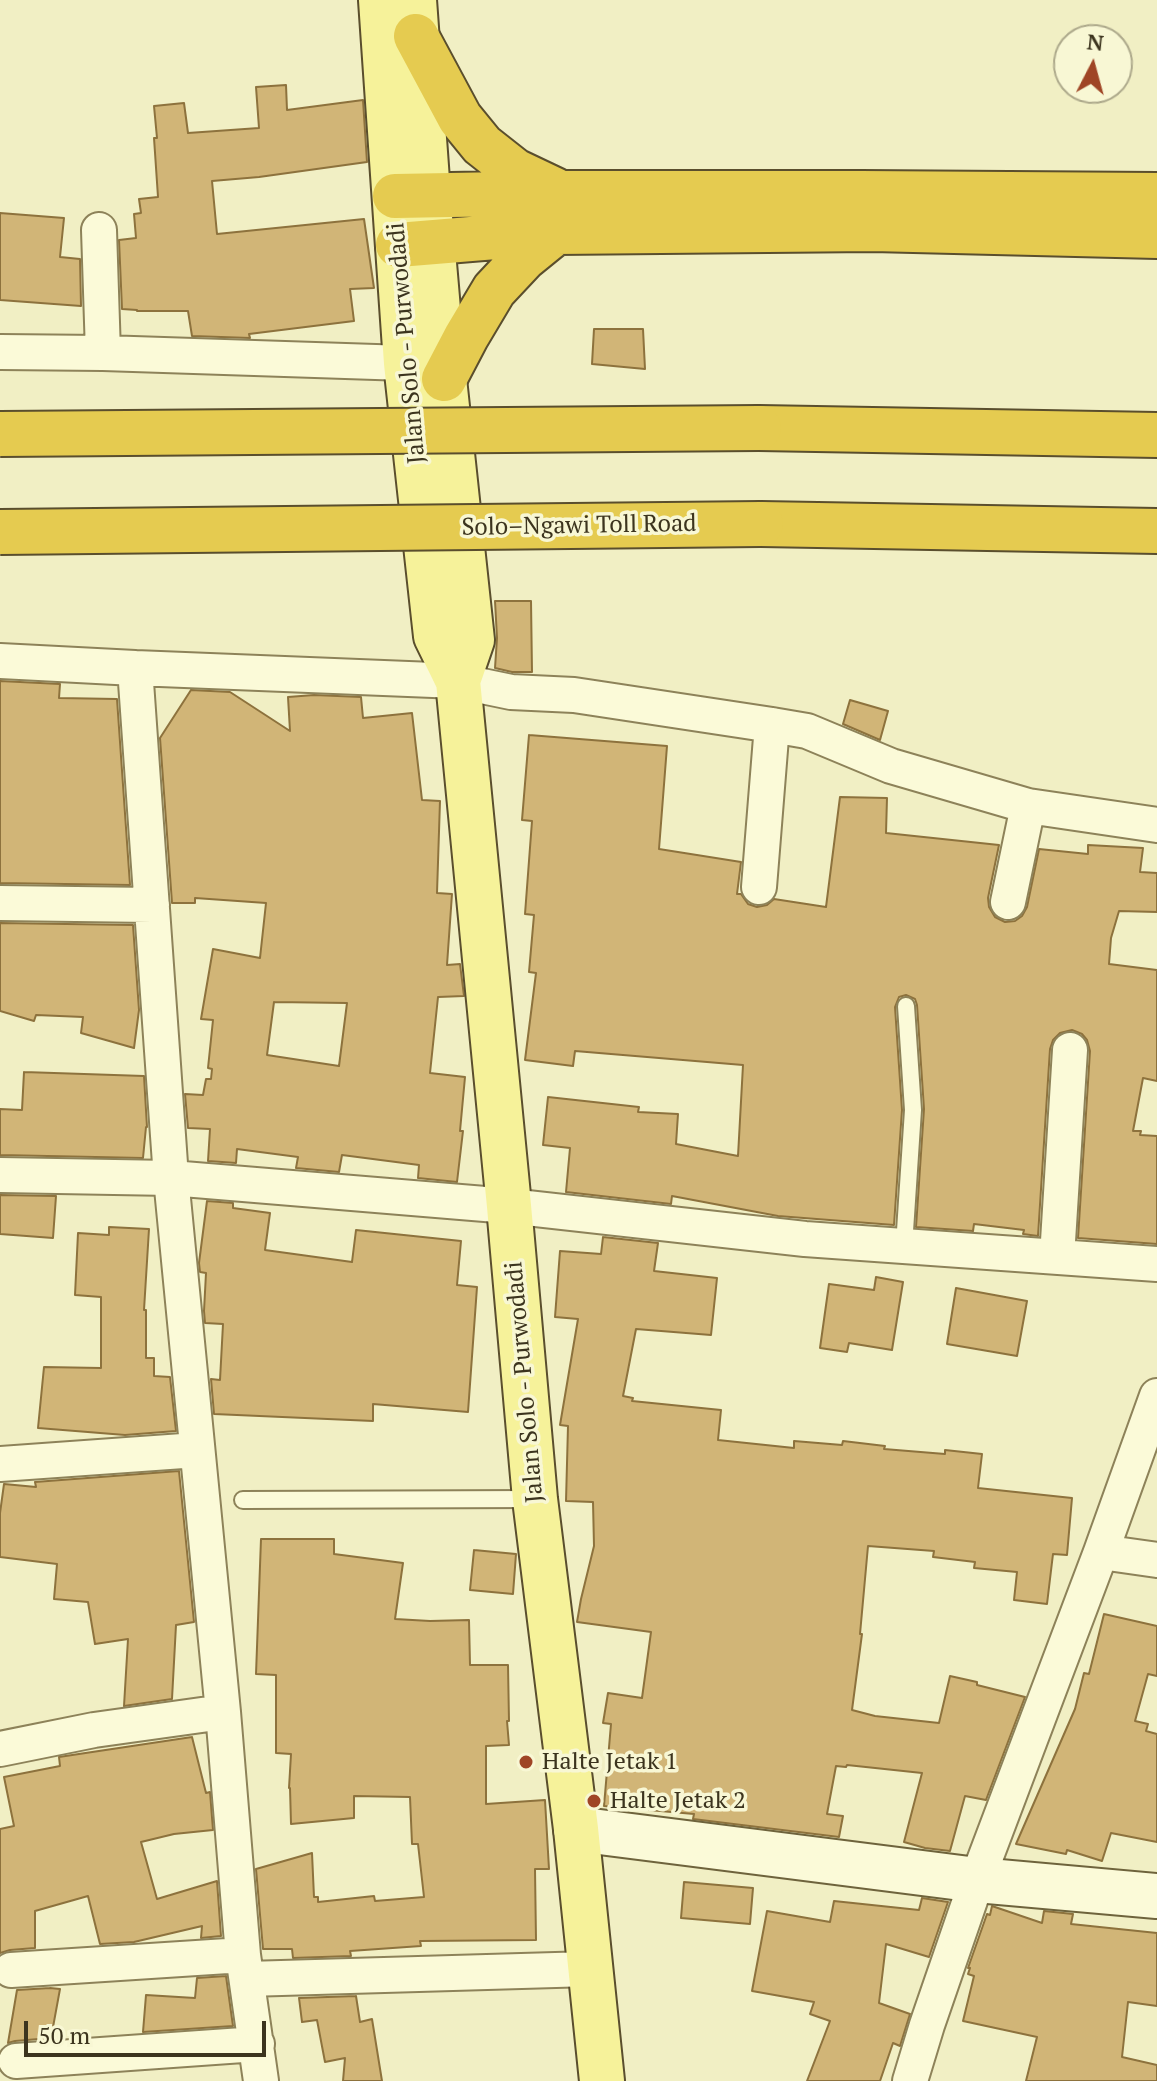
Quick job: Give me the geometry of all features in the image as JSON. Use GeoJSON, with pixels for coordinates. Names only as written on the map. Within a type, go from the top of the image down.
{"type":"FeatureCollection","features":[{"type":"Feature","properties":{"kind":"highway"},"geometry":{"type":"LineString","coordinates":[[402,12],[460,118],[482,145],[559,213]]}},
{"type":"Feature","properties":{"kind":"highway"},"geometry":{"type":"LineString","coordinates":[[415,244],[559,213],[861,193],[1157,195]]}},
{"type":"Feature","properties":{"kind":"highway"},"geometry":{"type":"LineString","coordinates":[[411,195],[559,213],[873,229],[1157,236]]}},
{"type":"Feature","properties":{"kind":"highway"},"geometry":{"type":"LineString","coordinates":[[425,371],[466,337],[494,290],[559,213]]}},
{"type":"Feature","properties":{"kind":"highway"},"geometry":{"type":"LineString","coordinates":[[0,434],[759,428],[1157,435]]}},
{"type":"Feature","properties":{"kind":"highway","name":"Solo–Ngawi Toll Road"},"geometry":{"type":"LineString","coordinates":[[0,532],[761,524],[1157,531]]}},
{"type":"Feature","properties":{"kind":"main road","name":"Jalan Solo - Purwodadi"},"geometry":{"type":"LineString","coordinates":[[402,12],[411,195],[425,371],[472,640],[458,681],[535,1499],[576,1829],[602,2081]]}},
{"type":"Feature","properties":{"kind":"main road"},"geometry":{"type":"LineString","coordinates":[[576,1829],[977,1880],[1157,1896]]}},
{"type":"Feature","properties":{"kind":"street"},"geometry":{"type":"LineString","coordinates":[[99,230],[103,353]]}},
{"type":"Feature","properties":{"kind":"street"},"geometry":{"type":"LineString","coordinates":[[0,352],[103,353],[425,371]]}},
{"type":"Feature","properties":{"kind":"street"},"geometry":{"type":"LineString","coordinates":[[0,661],[458,681],[511,692],[574,695],[807,731],[891,766],[1028,806],[1157,825]]}},
{"type":"Feature","properties":{"kind":"street"},"geometry":{"type":"LineString","coordinates":[[135,668],[171,1178],[245,1967],[261,2081]]}},
{"type":"Feature","properties":{"kind":"street"},"geometry":{"type":"LineString","coordinates":[[759,887],[772,725]]}},
{"type":"Feature","properties":{"kind":"street"},"geometry":{"type":"LineString","coordinates":[[1008,902],[1028,806]]}},
{"type":"Feature","properties":{"kind":"street"},"geometry":{"type":"LineString","coordinates":[[0,903],[152,905]]}},
{"type":"Feature","properties":{"kind":"street"},"geometry":{"type":"LineString","coordinates":[[1057,1257],[1070,1050]]}},
{"type":"Feature","properties":{"kind":"street"},"geometry":{"type":"LineString","coordinates":[[0,1175],[171,1178],[509,1206],[805,1239],[1157,1264]]}},
{"type":"Feature","properties":{"kind":"street"},"geometry":{"type":"LineString","coordinates":[[910,2081],[977,1880],[1157,1396]]}},
{"type":"Feature","properties":{"kind":"street"},"geometry":{"type":"LineString","coordinates":[[0,1464],[197,1450]]}},
{"type":"Feature","properties":{"kind":"street"},"geometry":{"type":"LineString","coordinates":[[1101,1552],[1157,1560]]}},
{"type":"Feature","properties":{"kind":"street"},"geometry":{"type":"LineString","coordinates":[[0,1749],[94,1730],[223,1712]]}},
{"type":"Feature","properties":{"kind":"street"},"geometry":{"type":"LineString","coordinates":[[11,1970],[245,1967],[590,1969]]}},
{"type":"Feature","properties":{"kind":"street"},"geometry":{"type":"LineString","coordinates":[[16,2061],[257,2044]]}},
{"type":"Feature","properties":{"kind":"lane"},"geometry":{"type":"LineString","coordinates":[[904,1246],[913,1110],[906,1006]]}},
{"type":"Feature","properties":{"kind":"lane"},"geometry":{"type":"LineString","coordinates":[[243,1500],[535,1499]]}},
{"type":"Feature","properties":{"kind":"building"},"geometry":{"type":"Polygon","coordinates":[[[286,85],[287,110],[363,100],[367,162],[212,181],[217,234],[364,219],[374,288],[350,289],[354,321],[249,334],[250,338],[192,336],[188,311],[122,309],[119,240],[136,238],[134,214],[141,213],[139,199],[158,197],[154,106],[184,103],[188,133],[259,128],[256,87],[286,85]]]}},
{"type":"Feature","properties":{"kind":"building"},"geometry":{"type":"Polygon","coordinates":[[[0,213],[64,218],[60,257],[80,259],[81,306],[0,300],[0,213]]]}},
{"type":"Feature","properties":{"kind":"building"},"geometry":{"type":"Polygon","coordinates":[[[594,329],[643,329],[645,369],[592,364],[594,329]]]}},
{"type":"Feature","properties":{"kind":"building"},"geometry":{"type":"Polygon","coordinates":[[[495,601],[531,601],[532,672],[495,668],[495,601]]]}},
{"type":"Feature","properties":{"kind":"building"},"geometry":{"type":"Polygon","coordinates":[[[0,681],[60,684],[59,698],[117,699],[130,885],[0,883],[0,681]]]}},
{"type":"Feature","properties":{"kind":"building"},"geometry":{"type":"Polygon","coordinates":[[[191,690],[230,692],[290,731],[288,697],[361,697],[363,718],[412,713],[422,800],[440,801],[437,893],[452,894],[447,965],[460,964],[464,996],[438,997],[430,1073],[465,1077],[457,1182],[418,1178],[419,1165],[342,1155],[339,1172],[296,1168],[298,1157],[237,1149],[236,1163],[208,1161],[210,1129],[188,1128],[185,1094],[203,1095],[206,1079],[211,1079],[212,1069],[208,1068],[213,1020],[201,1019],[213,949],[260,958],[266,903],[195,898],[195,903],[172,903],[160,738],[191,690]],[[274,1002],[267,1055],[339,1066],[347,1003],[274,1002]]]}},
{"type":"Feature","properties":{"kind":"building"},"geometry":{"type":"Polygon","coordinates":[[[850,700],[888,711],[880,740],[843,724],[850,700]]]}},
{"type":"Feature","properties":{"kind":"building"},"geometry":{"type":"Polygon","coordinates":[[[529,735],[667,746],[659,849],[741,862],[737,894],[757,907],[767,905],[774,899],[826,907],[840,797],[887,798],[886,833],[999,845],[988,898],[995,917],[1005,922],[1015,921],[1027,907],[1039,849],[1088,854],[1088,845],[1143,848],[1140,872],[1157,873],[1157,912],[1119,911],[1111,938],[1109,964],[1157,970],[1157,1081],[1143,1078],[1133,1131],[1141,1131],[1140,1135],[1157,1136],[1157,1244],[1078,1238],[1090,1051],[1082,1034],[1072,1030],[1060,1033],[1050,1049],[1038,1236],[1023,1234],[1024,1230],[974,1224],[973,1231],[916,1227],[924,1109],[917,1005],[915,999],[906,995],[899,997],[895,1007],[902,1110],[894,1225],[778,1216],[672,1196],[671,1204],[566,1192],[570,1148],[543,1145],[548,1097],[639,1107],[638,1112],[678,1114],[676,1144],[738,1156],[743,1065],[575,1051],[573,1066],[525,1060],[536,973],[529,972],[534,915],[525,914],[532,821],[522,820],[529,735]]]}},
{"type":"Feature","properties":{"kind":"building"},"geometry":{"type":"Polygon","coordinates":[[[0,923],[133,925],[139,1010],[134,1048],[81,1033],[83,1017],[36,1015],[34,1021],[0,1011],[0,923]]]}},
{"type":"Feature","properties":{"kind":"building"},"geometry":{"type":"Polygon","coordinates":[[[24,1072],[144,1076],[147,1127],[143,1158],[0,1155],[0,1109],[22,1110],[24,1072]]]}},
{"type":"Feature","properties":{"kind":"building"},"geometry":{"type":"Polygon","coordinates":[[[0,1195],[56,1196],[53,1238],[0,1234],[0,1195]]]}},
{"type":"Feature","properties":{"kind":"building"},"geometry":{"type":"Polygon","coordinates":[[[207,1201],[233,1203],[233,1208],[270,1213],[265,1250],[352,1262],[356,1230],[461,1241],[457,1285],[477,1287],[468,1412],[373,1404],[373,1421],[214,1414],[211,1379],[220,1380],[223,1324],[205,1323],[206,1273],[200,1272],[199,1263],[207,1201]]]}},
{"type":"Feature","properties":{"kind":"building"},"geometry":{"type":"Polygon","coordinates":[[[109,1227],[149,1229],[144,1310],[146,1358],[154,1358],[154,1376],[170,1377],[176,1431],[125,1435],[38,1428],[44,1367],[101,1368],[101,1297],[75,1295],[78,1233],[109,1235],[109,1227]]]}},
{"type":"Feature","properties":{"kind":"building"},"geometry":{"type":"Polygon","coordinates":[[[603,1237],[658,1243],[654,1271],[717,1278],[711,1335],[636,1329],[623,1396],[633,1398],[632,1401],[721,1410],[718,1440],[794,1448],[794,1441],[842,1445],[843,1441],[885,1446],[884,1449],[982,1454],[978,1488],[1072,1498],[1067,1555],[1053,1554],[1047,1604],[1014,1600],[1017,1572],[974,1568],[975,1562],[933,1557],[934,1551],[868,1546],[862,1634],[852,1710],[875,1716],[939,1723],[950,1676],[1025,1697],[986,1800],[965,1796],[950,1851],[904,1842],[922,1773],[836,1766],[827,1814],[843,1816],[839,1837],[693,1819],[694,1814],[604,1806],[611,1724],[603,1723],[608,1693],[642,1698],[651,1632],[577,1622],[594,1546],[593,1502],[566,1501],[568,1426],[560,1425],[578,1319],[555,1317],[560,1251],[601,1254],[603,1237]]]}},
{"type":"Feature","properties":{"kind":"building"},"geometry":{"type":"Polygon","coordinates":[[[876,1277],[903,1282],[892,1350],[849,1343],[847,1352],[820,1348],[829,1284],[874,1290],[876,1277]]]}},
{"type":"Feature","properties":{"kind":"building"},"geometry":{"type":"Polygon","coordinates":[[[956,1288],[1027,1301],[1017,1356],[947,1344],[956,1288]]]}},
{"type":"Feature","properties":{"kind":"building"},"geometry":{"type":"Polygon","coordinates":[[[179,1471],[194,1622],[176,1625],[172,1699],[124,1706],[128,1639],[95,1644],[88,1602],[54,1599],[57,1564],[0,1557],[0,1513],[4,1484],[36,1487],[35,1482],[179,1471]]]}},
{"type":"Feature","properties":{"kind":"building"},"geometry":{"type":"Polygon","coordinates":[[[261,1539],[334,1539],[334,1554],[403,1563],[395,1619],[469,1620],[470,1665],[508,1665],[509,1745],[486,1746],[486,1804],[545,1800],[549,1869],[535,1869],[536,1940],[420,1941],[421,1946],[350,1951],[351,1956],[293,1958],[292,1949],[263,1949],[256,1869],[312,1853],[314,1897],[318,1897],[318,1902],[374,1896],[375,1901],[424,1897],[418,1844],[412,1844],[410,1797],[354,1796],[354,1818],[291,1824],[291,1754],[276,1753],[276,1675],[256,1674],[261,1539]]]}},
{"type":"Feature","properties":{"kind":"building"},"geometry":{"type":"Polygon","coordinates":[[[474,1550],[516,1554],[513,1594],[470,1590],[474,1550]]]}},
{"type":"Feature","properties":{"kind":"building"},"geometry":{"type":"Polygon","coordinates":[[[1104,1614],[1157,1626],[1157,1676],[1148,1674],[1135,1721],[1148,1724],[1146,1731],[1157,1734],[1157,1842],[1111,1833],[1102,1861],[1067,1850],[1066,1854],[1016,1844],[1075,1709],[1084,1673],[1089,1674],[1104,1614]]]}},
{"type":"Feature","properties":{"kind":"building"},"geometry":{"type":"Polygon","coordinates":[[[192,1737],[206,1793],[210,1792],[213,1830],[174,1834],[141,1842],[157,1899],[217,1881],[221,1936],[201,1938],[202,1926],[134,1942],[100,1944],[88,1896],[35,1911],[35,1948],[0,1953],[0,1829],[14,1826],[4,1777],[60,1766],[59,1757],[192,1737]]]}},
{"type":"Feature","properties":{"kind":"building"},"geometry":{"type":"Polygon","coordinates":[[[684,1882],[753,1888],[750,1924],[681,1918],[684,1882]]]}},
{"type":"Feature","properties":{"kind":"building"},"geometry":{"type":"Polygon","coordinates":[[[922,1898],[948,1902],[929,1957],[886,1944],[879,2003],[910,2014],[900,2046],[893,2043],[880,2081],[807,2081],[830,2021],[810,2014],[814,2002],[752,1991],[767,1911],[830,1922],[834,1901],[919,1910],[922,1898]]]}},
{"type":"Feature","properties":{"kind":"building"},"geometry":{"type":"Polygon","coordinates":[[[992,1906],[1042,1923],[1044,1911],[1073,1914],[1071,1924],[1157,1933],[1157,2006],[1128,2002],[1122,2057],[1157,2065],[1157,2081],[1026,2081],[1037,2037],[963,2021],[974,1976],[968,1974],[968,1968],[992,1906]]]}},
{"type":"Feature","properties":{"kind":"building"},"geometry":{"type":"Polygon","coordinates":[[[226,1976],[233,2026],[143,2032],[146,1995],[195,1998],[197,1978],[226,1976]]]}},
{"type":"Feature","properties":{"kind":"building"},"geometry":{"type":"Polygon","coordinates":[[[60,1989],[51,2038],[8,2043],[17,1990],[60,1989]]]}},
{"type":"Feature","properties":{"kind":"building"},"geometry":{"type":"Polygon","coordinates":[[[356,1996],[360,2022],[372,2019],[382,2081],[343,2081],[345,2058],[325,2062],[317,2020],[302,2022],[299,1998],[356,1996]]]}},
{"type":"Feature","properties":{"kind":"place","name":"Halte Jetak 1"},"geometry":{"type":"Point","coordinates":[526,1762]}},
{"type":"Feature","properties":{"kind":"place","name":"Halte Jetak 2"},"geometry":{"type":"Point","coordinates":[594,1801]}}]}
